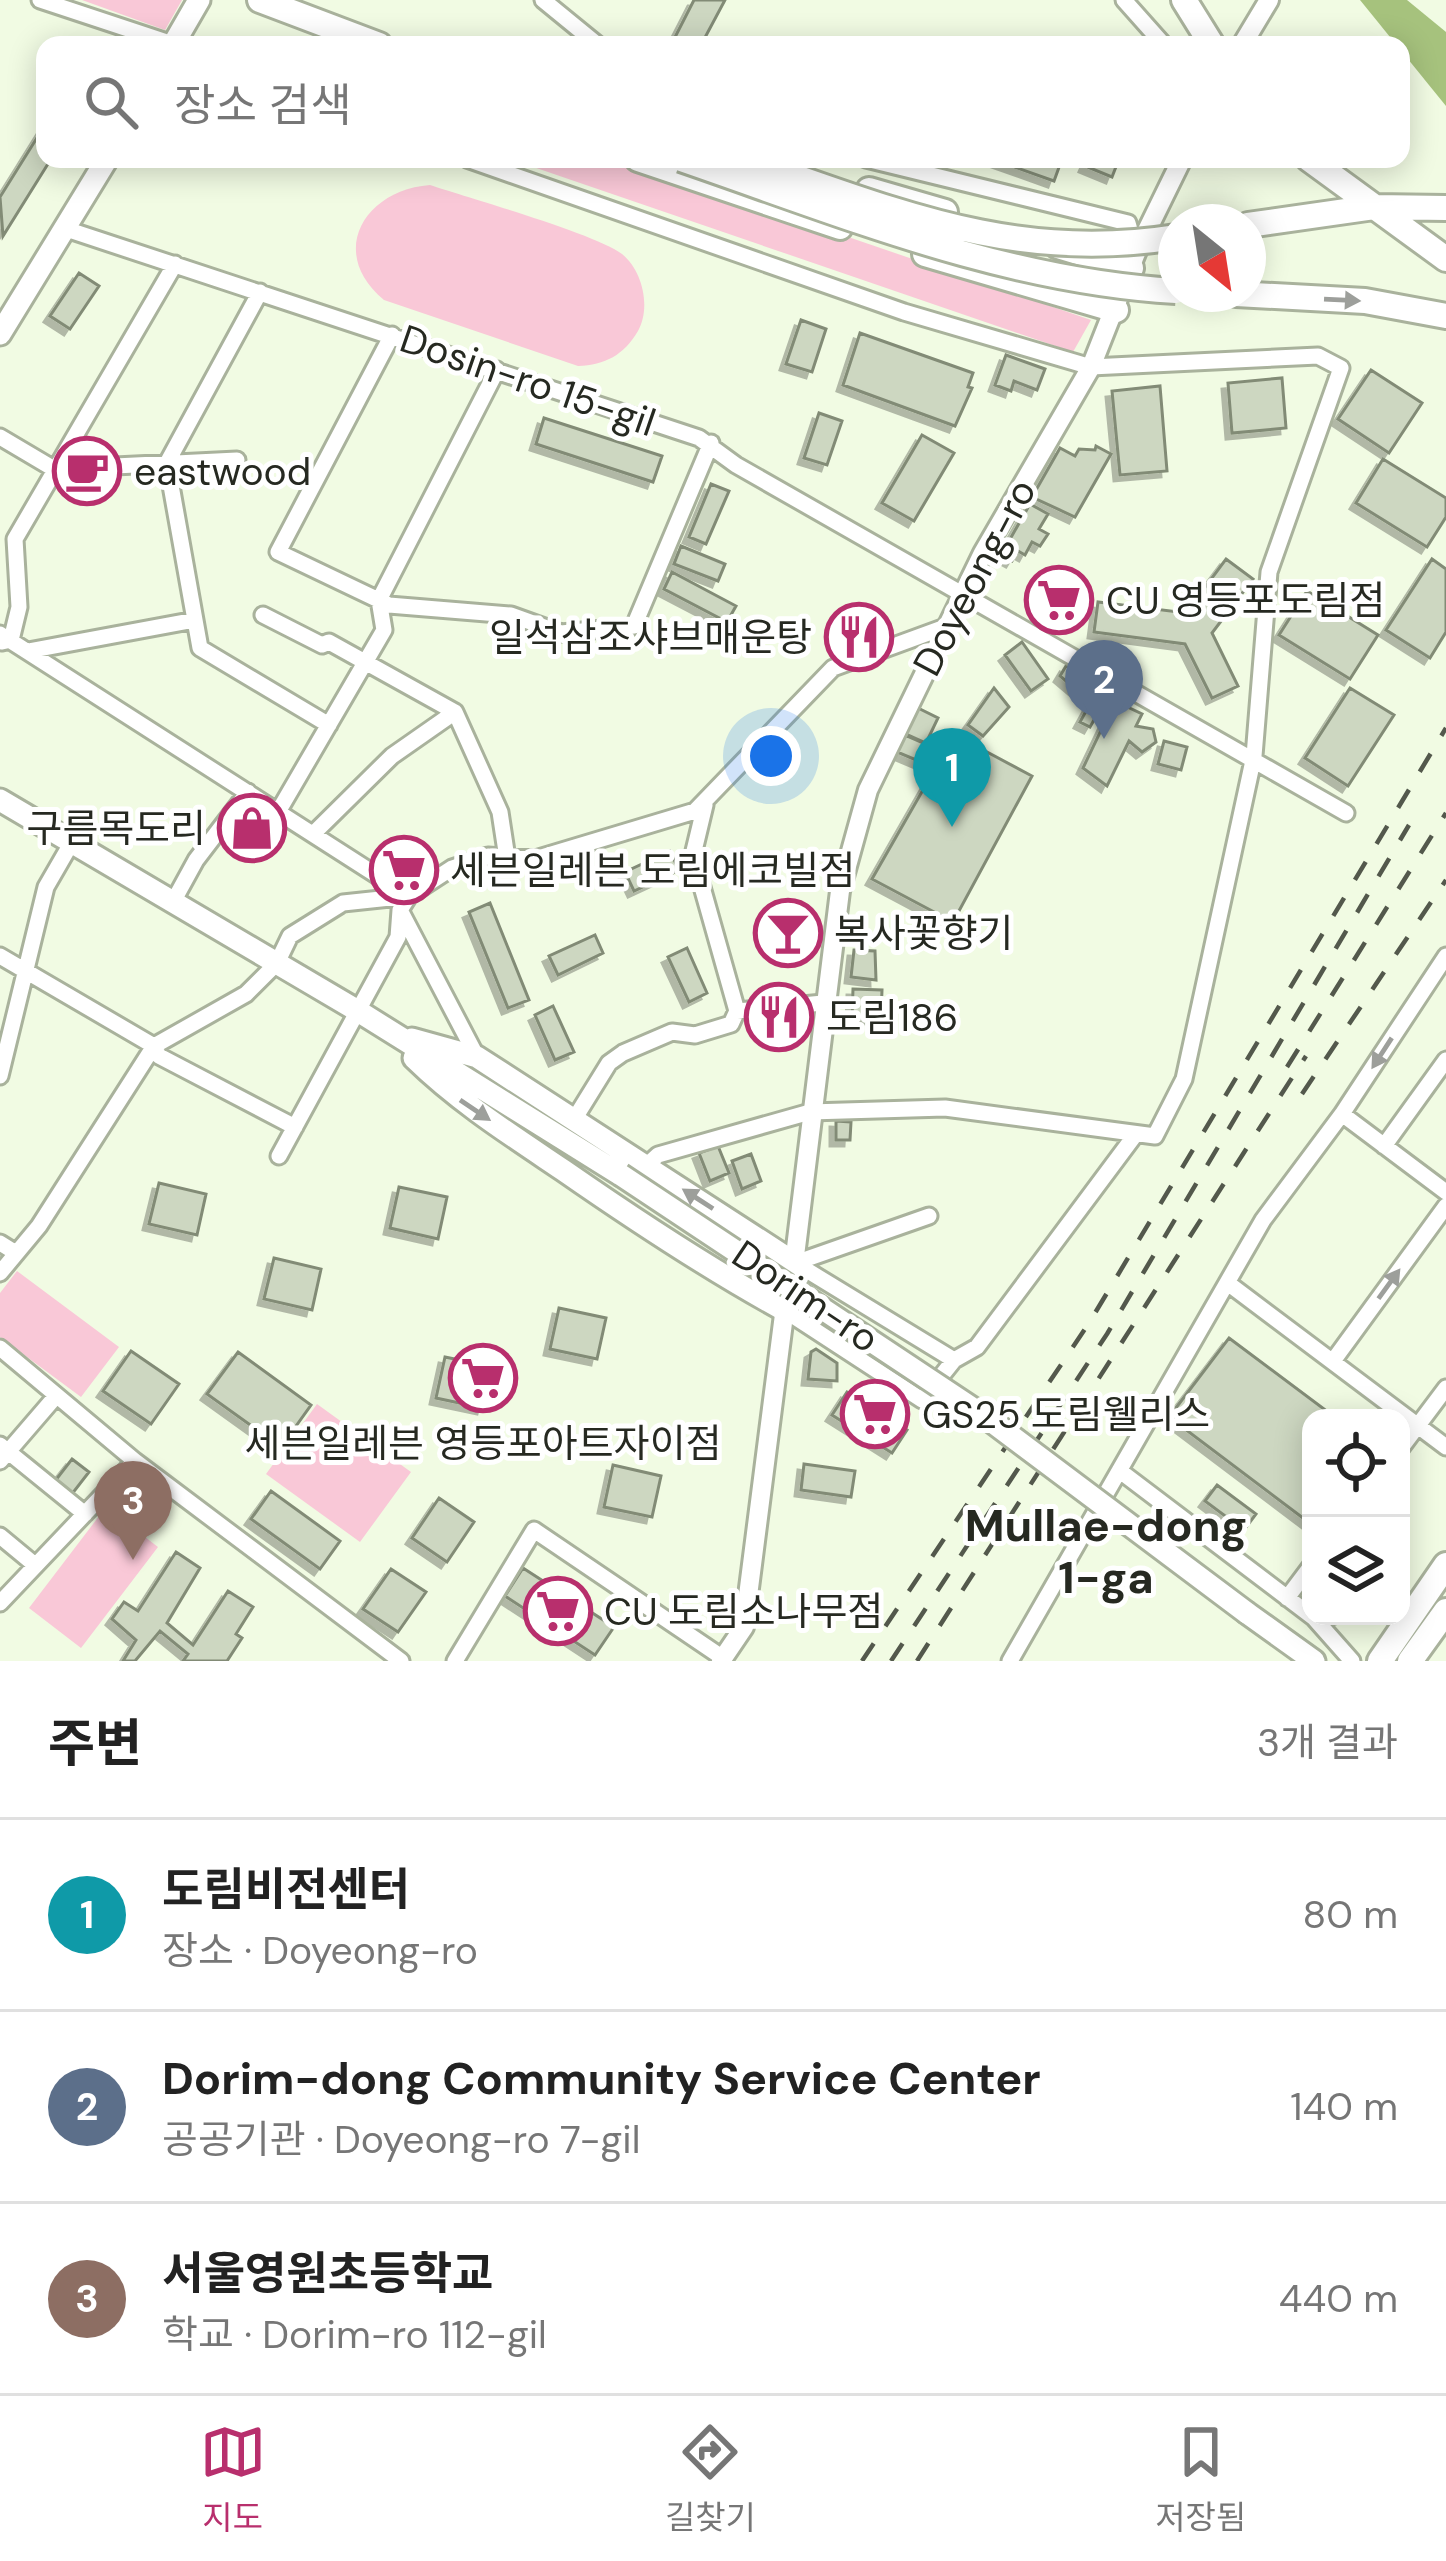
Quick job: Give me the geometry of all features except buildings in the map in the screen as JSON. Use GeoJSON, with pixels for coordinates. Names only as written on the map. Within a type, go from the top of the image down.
{"type":"FeatureCollection","features":[{"type":"Feature","properties":{"kind":"main road"},"geometry":{"type":"LineString","coordinates":[[178,36],[199,0]]}},
{"type":"Feature","properties":{"kind":"main road"},"geometry":{"type":"LineString","coordinates":[[260,0],[355,36]]}},
{"type":"Feature","properties":{"kind":"main road"},"geometry":{"type":"LineString","coordinates":[[1184,0],[1206,36]]}},
{"type":"Feature","properties":{"kind":"main road"},"geometry":{"type":"LineString","coordinates":[[0,334],[102,168]]}},
{"type":"Feature","properties":{"kind":"main road"},"geometry":{"type":"LineString","coordinates":[[666,168],[1116,310]]}},
{"type":"Feature","properties":{"kind":"main road"},"geometry":{"type":"LineString","coordinates":[[707,168],[952,252],[1028,272],[1158,289]]}},
{"type":"Feature","properties":{"kind":"main road"},"geometry":{"type":"LineString","coordinates":[[773,168],[1001,240],[1086,245],[1158,238]]}},
{"type":"Feature","properties":{"kind":"main road"},"geometry":{"type":"LineString","coordinates":[[809,168],[1134,261]]}},
{"type":"Feature","properties":{"kind":"main road"},"geometry":{"type":"LineString","coordinates":[[1321,168],[1446,259]]}},
{"type":"Feature","properties":{"kind":"main road"},"geometry":{"type":"LineString","coordinates":[[1266,222],[1374,207],[1446,208]]}},
{"type":"Feature","properties":{"kind":"main road"},"geometry":{"type":"LineString","coordinates":[[1266,296],[1365,302],[1446,316]]}},
{"type":"Feature","properties":{"kind":"main road","name":"Dorim-ro"},"geometry":{"type":"LineString","coordinates":[[0,800],[358,1011],[621,1175],[987,1418],[1314,1661]]}},
{"type":"Feature","properties":{"kind":"main road"},"geometry":{"type":"LineString","coordinates":[[389,1032],[477,1057],[795,1263]]}},
{"type":"Feature","properties":{"kind":"main road"},"geometry":{"type":"LineString","coordinates":[[389,1032],[448,1092],[716,1273],[784,1310]]}},
{"type":"Feature","properties":{"kind":"main road"},"geometry":{"type":"LineString","coordinates":[[716,1273],[737,1262],[748,1232]]}},
{"type":"Feature","properties":{"kind":"main road"},"geometry":{"type":"LineString","coordinates":[[1380,1661],[1411,1602],[1446,1565]]}},
{"type":"Feature","properties":{"kind":"main road"},"geometry":{"type":"LineString","coordinates":[[1410,1661],[1445,1619]]}},
{"type":"Feature","properties":{"kind":"street"},"geometry":{"type":"LineString","coordinates":[[40,0],[146,36]]}},
{"type":"Feature","properties":{"kind":"street"},"geometry":{"type":"LineString","coordinates":[[543,0],[587,36]]}},
{"type":"Feature","properties":{"kind":"street"},"geometry":{"type":"LineString","coordinates":[[1124,0],[1156,36]]}},
{"type":"Feature","properties":{"kind":"street"},"geometry":{"type":"LineString","coordinates":[[1247,36],[1269,0]]}},
{"type":"Feature","properties":{"kind":"street"},"geometry":{"type":"LineString","coordinates":[[493,168],[904,312],[1091,367],[1318,356],[1341,368],[1269,572],[1254,756],[1184,1079],[1155,1136],[945,1108],[810,1112],[658,1155],[647,1165]]}},
{"type":"Feature","properties":{"kind":"street"},"geometry":{"type":"LineString","coordinates":[[903,168],[1128,223],[1134,261]]}},
{"type":"Feature","properties":{"kind":"street","name":"Doyeong-ro"},"geometry":{"type":"LineString","coordinates":[[722,1660],[744,1627],[784,1310],[795,1263],[823,1004],[840,891],[868,790],[963,592],[1091,367],[1178,168]]}},
{"type":"Feature","properties":{"kind":"street","name":"Dosin-ro 15-gil"},"geometry":{"type":"LineString","coordinates":[[66,229],[711,443],[736,465],[1254,756],[1346,813]]}},
{"type":"Feature","properties":{"kind":"street"},"geometry":{"type":"LineString","coordinates":[[175,264],[15,539],[19,608],[4,639],[313,834],[405,903],[477,1057]]}},
{"type":"Feature","properties":{"kind":"street"},"geometry":{"type":"LineString","coordinates":[[260,292],[167,463],[200,648],[329,725]]}},
{"type":"Feature","properties":{"kind":"street"},"geometry":{"type":"LineString","coordinates":[[392,335],[278,552],[379,600],[511,615],[561,633],[634,626],[711,443]]}},
{"type":"Feature","properties":{"kind":"street"},"geometry":{"type":"LineString","coordinates":[[278,812],[384,630],[379,600],[497,370]]}},
{"type":"Feature","properties":{"kind":"street"},"geometry":{"type":"LineString","coordinates":[[0,437],[54,469],[237,460]]}},
{"type":"Feature","properties":{"kind":"street"},"geometry":{"type":"LineString","coordinates":[[263,615],[366,662],[455,712],[500,812],[507,858]]}},
{"type":"Feature","properties":{"kind":"street"},"geometry":{"type":"LineString","coordinates":[[28,651],[195,620]]}},
{"type":"Feature","properties":{"kind":"street"},"geometry":{"type":"LineString","coordinates":[[0,1273],[39,1226],[154,1046],[247,994],[277,963],[290,936],[343,903],[405,903],[452,868],[488,856],[535,859],[695,811],[832,668],[945,627]]}},
{"type":"Feature","properties":{"kind":"street"},"geometry":{"type":"LineString","coordinates":[[313,834],[392,756],[455,712]]}},
{"type":"Feature","properties":{"kind":"street"},"geometry":{"type":"LineString","coordinates":[[173,902],[248,792]]}},
{"type":"Feature","properties":{"kind":"street"},"geometry":{"type":"LineString","coordinates":[[574,1118],[609,1064],[623,1053],[672,1033],[695,1035],[730,1024],[737,1011],[693,855],[706,802]]}},
{"type":"Feature","properties":{"kind":"street"},"geometry":{"type":"LineString","coordinates":[[0,1076],[22,968],[46,887],[72,842]]}},
{"type":"Feature","properties":{"kind":"street"},"geometry":{"type":"LineString","coordinates":[[280,1156],[398,937],[405,903]]}},
{"type":"Feature","properties":{"kind":"street"},"geometry":{"type":"LineString","coordinates":[[0,956],[154,1046],[159,1056],[295,1127]]}},
{"type":"Feature","properties":{"kind":"street"},"geometry":{"type":"LineString","coordinates":[[1010,1661],[1263,1220],[1342,1114],[1446,956]]}},
{"type":"Feature","properties":{"kind":"street"},"geometry":{"type":"LineString","coordinates":[[737,1011],[823,1004]]}},
{"type":"Feature","properties":{"kind":"street"},"geometry":{"type":"LineString","coordinates":[[1384,1146],[1446,1060]]}},
{"type":"Feature","properties":{"kind":"street"},"geometry":{"type":"LineString","coordinates":[[1342,1114],[1446,1192]]}},
{"type":"Feature","properties":{"kind":"street"},"geometry":{"type":"LineString","coordinates":[[784,1310],[922,1400],[954,1360],[977,1347],[1135,1135]]}},
{"type":"Feature","properties":{"kind":"street"},"geometry":{"type":"LineString","coordinates":[[1333,1361],[1446,1206]]}},
{"type":"Feature","properties":{"kind":"street"},"geometry":{"type":"LineString","coordinates":[[795,1263],[929,1216]]}},
{"type":"Feature","properties":{"kind":"street"},"geometry":{"type":"LineString","coordinates":[[0,1244],[16,1252]]}},
{"type":"Feature","properties":{"kind":"street"},"geometry":{"type":"LineString","coordinates":[[795,1263],[954,1360]]}},
{"type":"Feature","properties":{"kind":"street"},"geometry":{"type":"LineString","coordinates":[[1229,1284],[1446,1447]]}},
{"type":"Feature","properties":{"kind":"street"},"geometry":{"type":"LineString","coordinates":[[0,1348],[135,1461],[400,1661]]}},
{"type":"Feature","properties":{"kind":"street"},"geometry":{"type":"LineString","coordinates":[[1410,1436],[1446,1388]]}},
{"type":"Feature","properties":{"kind":"street"},"geometry":{"type":"LineString","coordinates":[[56,1396],[3,1452],[85,1514]]}},
{"type":"Feature","properties":{"kind":"street"},"geometry":{"type":"LineString","coordinates":[[0,1603],[135,1461]]}},
{"type":"Feature","properties":{"kind":"street"},"geometry":{"type":"LineString","coordinates":[[1120,1471],[1302,1606]]}},
{"type":"Feature","properties":{"kind":"street"},"geometry":{"type":"LineString","coordinates":[[455,1661],[534,1530],[722,1660]]}},
{"type":"Feature","properties":{"kind":"street"},"geometry":{"type":"LineString","coordinates":[[0,1536],[35,1565]]}},
{"type":"Feature","properties":{"kind":"street"},"geometry":{"type":"LineString","coordinates":[[1287,1598],[1302,1578]]}},
{"type":"Feature","properties":{"kind":"street"},"geometry":{"type":"LineString","coordinates":[[1328,1625],[1352,1661]]}},
{"type":"Feature","properties":{"kind":"shaded area"},"geometry":{"type":"Polygon","coordinates":[[[82,0],[182,0],[165,30],[82,0]]]}},
{"type":"Feature","properties":{"kind":"shaded area"},"geometry":{"type":"Polygon","coordinates":[[[1360,0],[1407,0],[1446,32],[1446,106],[1410,62],[1410,36],[1389,36],[1360,0]]]}},
{"type":"Feature","properties":{"kind":"shaded area"},"geometry":{"type":"Polygon","coordinates":[[[536,168],[646,168],[1091,320],[1073,352],[536,168]]]}},
{"type":"Feature","properties":{"kind":"shaded area"},"geometry":{"type":"Polygon","coordinates":[[[430,185],[560,227],[622,254],[640,280],[644,301],[642,322],[633,339],[613,357],[578,366],[384,300],[358,263],[361,227],[387,198],[430,185]]]}},
{"type":"Feature","properties":{"kind":"shaded area"},"geometry":{"type":"Polygon","coordinates":[[[17,1271],[119,1347],[81,1397],[0,1337],[0,1293],[17,1271]]]}},
{"type":"Feature","properties":{"kind":"shaded area"},"geometry":{"type":"Polygon","coordinates":[[[317,1404],[411,1472],[360,1542],[266,1474],[317,1404]]]}},
{"type":"Feature","properties":{"kind":"shaded area"},"geometry":{"type":"Polygon","coordinates":[[[106,1507],[158,1547],[81,1648],[29,1608],[106,1507]]]}},
{"type":"Feature","properties":{"kind":"railway"},"geometry":{"type":"LineString","coordinates":[[862,1661],[1089,1323],[1446,728]]}},
{"type":"Feature","properties":{"kind":"railway"},"geometry":{"type":"LineString","coordinates":[[1287,1067],[1446,813]]}},
{"type":"Feature","properties":{"kind":"railway"},"geometry":{"type":"LineString","coordinates":[[891,1661],[1107,1334],[1409,825]]}},
{"type":"Feature","properties":{"kind":"railway"},"geometry":{"type":"LineString","coordinates":[[1302,1094],[1446,880]]}},
{"type":"Feature","properties":{"kind":"railway"},"geometry":{"type":"LineString","coordinates":[[917,1661],[1306,1056]]}},
{"type":"Feature","properties":{"kind":"place","name":"eastwood"},"geometry":{"type":"Point","coordinates":[87,471]}},
{"type":"Feature","properties":{"kind":"place","name":"CU 영등포도림점"},"geometry":{"type":"Point","coordinates":[1059,600]}},
{"type":"Feature","properties":{"kind":"place","name":"일석삼조샤브매운탕"},"geometry":{"type":"Point","coordinates":[859,637]}},
{"type":"Feature","properties":{"kind":"place","name":"Dorim-dong Community Service Center"},"geometry":{"type":"Point","coordinates":[1104,739]}},
{"type":"Feature","properties":{"kind":"place","name":"도림비전센터"},"geometry":{"type":"Point","coordinates":[952,827]}},
{"type":"Feature","properties":{"kind":"place","name":"구름목도리"},"geometry":{"type":"Point","coordinates":[252,828]}},
{"type":"Feature","properties":{"kind":"place","name":"세븐일레븐 도림에코빌점"},"geometry":{"type":"Point","coordinates":[404,870]}},
{"type":"Feature","properties":{"kind":"place","name":"복사꽃향기"},"geometry":{"type":"Point","coordinates":[788,933]}},
{"type":"Feature","properties":{"kind":"place","name":"도림186"},"geometry":{"type":"Point","coordinates":[779,1017]}},
{"type":"Feature","properties":{"kind":"place","name":"세븐일레븐 영등포아트자이점"},"geometry":{"type":"Point","coordinates":[483,1378]}},
{"type":"Feature","properties":{"kind":"place","name":"GS25 도림웰리스"},"geometry":{"type":"Point","coordinates":[875,1414]}},
{"type":"Feature","properties":{"kind":"place","name":"서울영원초등학교"},"geometry":{"type":"Point","coordinates":[133,1560]}},
{"type":"Feature","properties":{"kind":"place","name":"CU 도림소나무점"},"geometry":{"type":"Point","coordinates":[558,1611]}},
{"type":"Feature","properties":{"kind":"district","name":"Mullae-dong 1-ga"},"geometry":{"type":"Point","coordinates":[1106,1551]}}]}
